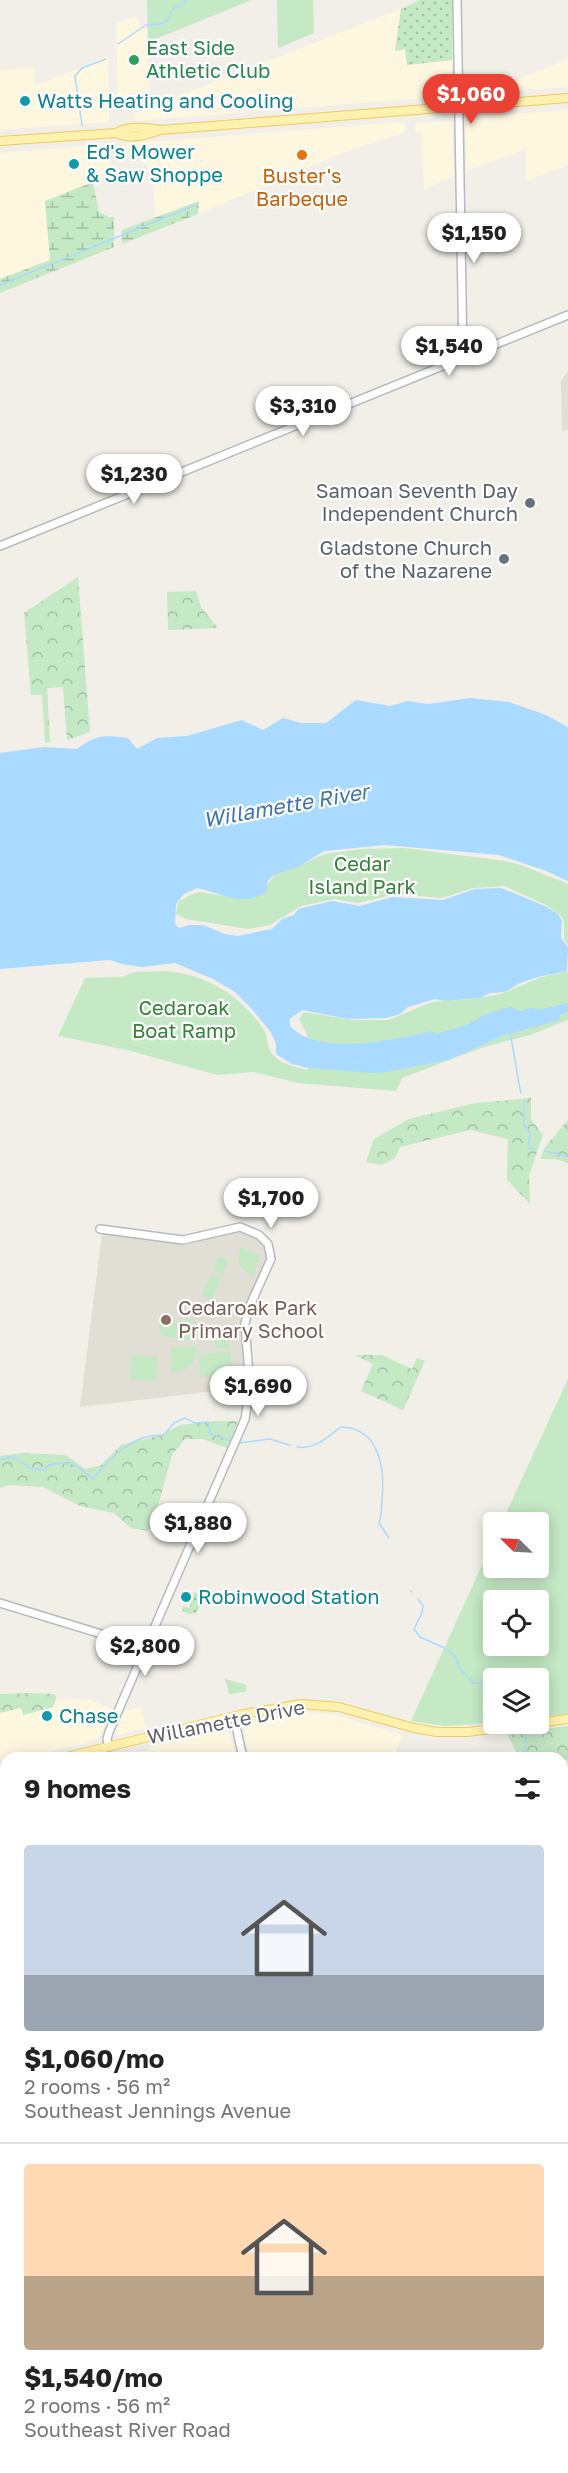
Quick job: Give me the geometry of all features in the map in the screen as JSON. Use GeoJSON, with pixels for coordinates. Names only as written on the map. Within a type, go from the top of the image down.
{"type":"FeatureCollection","features":[{"type":"Feature","properties":{"kind":"main road"},"geometry":{"type":"LineString","coordinates":[[0,141],[116,133],[123,129],[147,127],[160,129],[568,98]]}},
{"type":"Feature","properties":{"kind":"main road","name":"Willamette Drive"},"geometry":{"type":"LineString","coordinates":[[88,1752],[234,1717],[286,1706],[312,1704],[339,1707],[414,1728],[437,1732],[483,1730]]}},
{"type":"Feature","properties":{"kind":"main road"},"geometry":{"type":"LineString","coordinates":[[549,1722],[568,1719]]}},
{"type":"Feature","properties":{"kind":"street"},"geometry":{"type":"LineString","coordinates":[[457,0],[462,358]]}},
{"type":"Feature","properties":{"kind":"street"},"geometry":{"type":"LineString","coordinates":[[0,546],[568,315]]}},
{"type":"Feature","properties":{"kind":"street"},"geometry":{"type":"LineString","coordinates":[[100,1229],[183,1240],[240,1227],[262,1238],[268,1244],[271,1252],[270,1263],[248,1310],[245,1324],[250,1387],[245,1419],[144,1647],[109,1732],[107,1739],[109,1747]]}},
{"type":"Feature","properties":{"kind":"street"},"geometry":{"type":"LineString","coordinates":[[0,1603],[144,1647]]}},
{"type":"Feature","properties":{"kind":"street"},"geometry":{"type":"LineString","coordinates":[[234,1717],[242,1752]]}},
{"type":"Feature","properties":{"kind":"shaded area"},"geometry":{"type":"Polygon","coordinates":[[[401,9],[395,51],[405,49],[407,64],[452,60],[450,96],[135,121],[135,113],[401,9]]]}},
{"type":"Feature","properties":{"kind":"shaded area"},"geometry":{"type":"Polygon","coordinates":[[[136,16],[142,29],[147,28],[150,98],[132,106],[123,107],[118,103],[116,24],[136,16]]]}},
{"type":"Feature","properties":{"kind":"shaded area"},"geometry":{"type":"Polygon","coordinates":[[[108,56],[109,122],[0,130],[0,71],[33,67],[35,86],[108,56]]]}},
{"type":"Feature","properties":{"kind":"shaded area"},"geometry":{"type":"Polygon","coordinates":[[[568,59],[568,87],[496,92],[496,88],[568,59]]]}},
{"type":"Feature","properties":{"kind":"shaded area"},"geometry":{"type":"Polygon","coordinates":[[[568,110],[568,165],[526,181],[526,149],[466,171],[466,119],[468,117],[568,110]]]}},
{"type":"Feature","properties":{"kind":"shaded area"},"geometry":{"type":"Polygon","coordinates":[[[449,121],[452,124],[454,176],[424,189],[422,134],[415,133],[415,126],[417,123],[449,121]]]}},
{"type":"Feature","properties":{"kind":"shaded area"},"geometry":{"type":"Polygon","coordinates":[[[401,122],[405,124],[406,129],[401,134],[352,149],[198,214],[199,201],[155,218],[153,175],[140,156],[121,157],[122,144],[401,122]]]}},
{"type":"Feature","properties":{"kind":"shaded area"},"geometry":{"type":"Polygon","coordinates":[[[110,144],[111,174],[45,201],[50,260],[0,279],[0,153],[110,144]]]}},
{"type":"Feature","properties":{"kind":"shaded area"},"geometry":{"type":"Polygon","coordinates":[[[568,371],[568,430],[562,431],[561,381],[568,371]]]}},
{"type":"Feature","properties":{"kind":"shaded area","name":"Cedaroak Park Primary School"},"geometry":{"type":"Polygon","coordinates":[[[237,1231],[257,1239],[267,1250],[266,1261],[244,1309],[241,1323],[245,1385],[241,1388],[80,1407],[102,1234],[186,1245],[237,1231]]]}},
{"type":"Feature","properties":{"kind":"shaded area"},"geometry":{"type":"Polygon","coordinates":[[[56,1699],[91,1700],[112,1709],[99,1738],[81,1745],[48,1752],[0,1752],[0,1713],[21,1707],[24,1715],[53,1707],[56,1699]]]}},
{"type":"Feature","properties":{"kind":"shaded area"},"geometry":{"type":"Polygon","coordinates":[[[141,1707],[146,1728],[117,1735],[116,1731],[125,1711],[141,1707]]]}},
{"type":"Feature","properties":{"kind":"shaded area"},"geometry":{"type":"Polygon","coordinates":[[[302,1712],[332,1714],[402,1735],[395,1752],[248,1752],[244,1734],[247,1724],[302,1712]]]}},
{"type":"Feature","properties":{"kind":"shaded area"},"geometry":{"type":"Polygon","coordinates":[[[220,1730],[229,1733],[235,1752],[140,1752],[149,1750],[152,1746],[220,1730]]]}},
{"type":"Feature","properties":{"kind":"green space"},"geometry":{"type":"Polygon","coordinates":[[[147,0],[252,0],[148,42],[147,0]]]}},
{"type":"Feature","properties":{"kind":"green space"},"geometry":{"type":"Polygon","coordinates":[[[277,0],[313,0],[314,33],[278,48],[277,0]]]}},
{"type":"Feature","properties":{"kind":"green space"},"geometry":{"type":"Polygon","coordinates":[[[420,0],[452,0],[452,60],[407,65],[405,49],[395,51],[401,9],[420,0]]]}},
{"type":"Feature","properties":{"kind":"green space"},"geometry":{"type":"Polygon","coordinates":[[[93,182],[99,212],[114,217],[114,247],[0,293],[0,279],[50,260],[45,201],[93,182]]]}},
{"type":"Feature","properties":{"kind":"green space"},"geometry":{"type":"Polygon","coordinates":[[[199,201],[198,214],[122,244],[122,230],[199,201]]]}},
{"type":"Feature","properties":{"kind":"green space"},"geometry":{"type":"Polygon","coordinates":[[[78,577],[90,732],[67,740],[63,687],[47,688],[50,742],[45,743],[42,695],[31,695],[24,613],[78,577]]]}},
{"type":"Feature","properties":{"kind":"green space"},"geometry":{"type":"Polygon","coordinates":[[[196,591],[201,607],[218,628],[168,630],[167,592],[196,591]]]}},
{"type":"Feature","properties":{"kind":"green space","name":"Cedar Island Park"},"geometry":{"type":"Polygon","coordinates":[[[404,848],[505,861],[568,884],[568,945],[564,940],[564,921],[560,915],[544,904],[504,886],[474,888],[442,898],[404,895],[358,903],[334,899],[301,906],[270,925],[248,929],[186,919],[176,914],[178,902],[192,894],[199,892],[245,899],[265,888],[276,872],[325,854],[362,849],[404,848]]]}},
{"type":"Feature","properties":{"kind":"green space","name":"Cedaroak Boat Ramp"},"geometry":{"type":"Polygon","coordinates":[[[166,971],[195,977],[232,996],[253,1015],[262,1027],[269,1048],[275,1057],[280,1061],[308,1070],[307,1034],[299,1019],[304,1012],[352,1020],[389,1020],[432,1002],[474,999],[501,994],[539,978],[568,971],[568,1020],[530,1035],[481,1048],[402,1078],[396,1091],[298,1083],[254,1072],[217,1075],[127,1050],[58,1036],[85,978],[122,977],[135,972],[166,971]]]}},
{"type":"Feature","properties":{"kind":"green space"},"geometry":{"type":"Polygon","coordinates":[[[531,1098],[531,1119],[543,1135],[529,1175],[530,1204],[507,1180],[508,1139],[470,1130],[400,1147],[395,1158],[381,1165],[366,1162],[374,1139],[409,1119],[476,1103],[531,1098]]]}},
{"type":"Feature","properties":{"kind":"green space"},"geometry":{"type":"Polygon","coordinates":[[[568,1120],[568,1163],[555,1159],[540,1159],[545,1147],[568,1120]]]}},
{"type":"Feature","properties":{"kind":"green space"},"geometry":{"type":"Polygon","coordinates":[[[241,1247],[261,1256],[253,1276],[240,1264],[241,1247]]]}},
{"type":"Feature","properties":{"kind":"green space"},"geometry":{"type":"Polygon","coordinates":[[[219,1256],[228,1260],[223,1274],[213,1270],[219,1256]]]}},
{"type":"Feature","properties":{"kind":"green space"},"geometry":{"type":"Polygon","coordinates":[[[211,1275],[221,1279],[212,1300],[202,1295],[211,1275]]]}},
{"type":"Feature","properties":{"kind":"green space"},"geometry":{"type":"Polygon","coordinates":[[[187,1319],[198,1324],[193,1341],[162,1336],[160,1325],[187,1319]]]}},
{"type":"Feature","properties":{"kind":"green space"},"geometry":{"type":"Polygon","coordinates":[[[229,1333],[230,1350],[216,1348],[213,1334],[229,1333]]]}},
{"type":"Feature","properties":{"kind":"green space"},"geometry":{"type":"Polygon","coordinates":[[[196,1346],[195,1358],[190,1366],[182,1371],[171,1373],[171,1347],[196,1346]]]}},
{"type":"Feature","properties":{"kind":"green space"},"geometry":{"type":"Polygon","coordinates":[[[231,1352],[232,1375],[200,1377],[199,1354],[231,1352]]]}},
{"type":"Feature","properties":{"kind":"green space"},"geometry":{"type":"Polygon","coordinates":[[[132,1355],[158,1357],[156,1382],[130,1379],[132,1355]]]}},
{"type":"Feature","properties":{"kind":"green space"},"geometry":{"type":"Polygon","coordinates":[[[354,1355],[382,1355],[412,1369],[417,1358],[425,1361],[403,1410],[361,1391],[373,1364],[354,1355]]]}},
{"type":"Feature","properties":{"kind":"green space"},"geometry":{"type":"Polygon","coordinates":[[[568,1379],[568,1714],[549,1716],[549,1668],[483,1668],[483,1724],[444,1726],[411,1721],[483,1563],[483,1578],[549,1578],[549,1512],[507,1512],[568,1379]]]}},
{"type":"Feature","properties":{"kind":"green space"},"geometry":{"type":"Polygon","coordinates":[[[238,1421],[227,1448],[202,1439],[185,1439],[172,1455],[153,1524],[148,1531],[131,1528],[114,1513],[80,1506],[43,1487],[9,1485],[0,1488],[0,1456],[23,1453],[66,1455],[85,1469],[101,1465],[121,1445],[158,1436],[181,1425],[238,1421]]]}},
{"type":"Feature","properties":{"kind":"green space"},"geometry":{"type":"Polygon","coordinates":[[[194,1592],[205,1597],[196,1613],[187,1614],[182,1610],[183,1606],[189,1608],[194,1592]]]}},
{"type":"Feature","properties":{"kind":"green space"},"geometry":{"type":"Polygon","coordinates":[[[225,1679],[247,1685],[246,1692],[229,1694],[225,1679]]]}},
{"type":"Feature","properties":{"kind":"green space"},"geometry":{"type":"Polygon","coordinates":[[[0,1694],[55,1694],[53,1707],[23,1715],[21,1708],[0,1713],[0,1694]]]}},
{"type":"Feature","properties":{"kind":"green space"},"geometry":{"type":"Polygon","coordinates":[[[568,1726],[568,1752],[516,1752],[507,1734],[549,1734],[549,1728],[568,1726]]]}},
{"type":"Feature","properties":{"kind":"water","name":"Willamette River"},"geometry":{"type":"Polygon","coordinates":[[[470,698],[509,702],[546,715],[568,727],[568,881],[544,870],[499,855],[385,845],[324,851],[298,867],[273,875],[268,881],[266,892],[257,897],[232,898],[197,888],[184,894],[176,904],[175,924],[179,928],[203,925],[237,936],[272,929],[282,919],[294,915],[298,909],[332,901],[360,906],[392,897],[443,900],[475,889],[501,888],[545,906],[558,914],[562,921],[561,938],[568,947],[567,971],[538,977],[520,983],[505,992],[490,993],[480,998],[445,1001],[435,999],[408,1007],[400,1014],[386,1018],[348,1019],[302,1010],[290,1019],[290,1026],[303,1035],[319,1041],[358,1044],[431,1031],[436,1034],[467,1025],[482,1016],[511,1007],[520,1011],[531,1008],[539,1010],[568,1003],[568,1012],[561,1014],[559,1020],[502,1036],[448,1060],[387,1072],[309,1068],[292,1064],[276,1054],[276,1043],[270,1031],[235,992],[213,979],[175,963],[142,967],[110,960],[0,969],[0,753],[44,747],[77,749],[95,738],[107,736],[128,738],[137,749],[157,738],[187,736],[242,720],[263,730],[283,718],[301,723],[326,723],[356,700],[390,706],[408,701],[428,704],[470,698]]]}},
{"type":"Feature","properties":{"kind":"waterway"},"geometry":{"type":"LineString","coordinates":[[118,44],[146,25],[167,21],[172,10],[187,0]]}},
{"type":"Feature","properties":{"kind":"waterway"},"geometry":{"type":"LineString","coordinates":[[82,125],[75,76],[82,68],[106,59]]}},
{"type":"Feature","properties":{"kind":"waterway"},"geometry":{"type":"LineString","coordinates":[[0,285],[198,204]]}},
{"type":"Feature","properties":{"kind":"waterway"},"geometry":{"type":"LineString","coordinates":[[510,1034],[521,1093]]}},
{"type":"Feature","properties":{"kind":"waterway"},"geometry":{"type":"LineString","coordinates":[[524,1101],[524,1124],[530,1133],[528,1148],[535,1149]]}},
{"type":"Feature","properties":{"kind":"waterway"},"geometry":{"type":"LineString","coordinates":[[544,1151],[568,1156]]}},
{"type":"Feature","properties":{"kind":"waterway"},"geometry":{"type":"LineString","coordinates":[[0,1460],[9,1457],[19,1459],[29,1468],[45,1470],[48,1465],[72,1464],[93,1479],[115,1455],[132,1442],[164,1435],[174,1423],[185,1418],[195,1423],[208,1422],[210,1433],[230,1441]]}},
{"type":"Feature","properties":{"kind":"waterway"},"geometry":{"type":"LineString","coordinates":[[297,1447],[315,1445],[341,1427],[354,1429],[364,1434],[372,1442],[381,1464],[383,1488],[379,1523],[389,1538]]}},
{"type":"Feature","properties":{"kind":"waterway"},"geometry":{"type":"LineString","coordinates":[[239,1443],[270,1439],[289,1445]]}},
{"type":"Feature","properties":{"kind":"waterway"},"geometry":{"type":"LineString","coordinates":[[418,1599],[423,1606],[414,1629],[420,1637],[447,1649],[456,1657],[459,1668],[474,1683],[483,1684]]}},
{"type":"Feature","properties":{"kind":"waterway"},"geometry":{"type":"LineString","coordinates":[[525,1752],[526,1734]]}},
{"type":"Feature","properties":{"kind":"place","name":"East Side Athletic Club"},"geometry":{"type":"Point","coordinates":[134,60]}},
{"type":"Feature","properties":{"kind":"place","name":"Watts Heating and Cooling"},"geometry":{"type":"Point","coordinates":[25,101]}},
{"type":"Feature","properties":{"kind":"place","name":"Buster's Barbeque"},"geometry":{"type":"Point","coordinates":[302,155]}},
{"type":"Feature","properties":{"kind":"place","name":"Ed's Mower & Saw Shoppe"},"geometry":{"type":"Point","coordinates":[74,164]}},
{"type":"Feature","properties":{"kind":"place","name":"Samoan Seventh Day Independent Church"},"geometry":{"type":"Point","coordinates":[530,503]}},
{"type":"Feature","properties":{"kind":"place","name":"Gladstone Church of the Nazarene"},"geometry":{"type":"Point","coordinates":[504,559]}},
{"type":"Feature","properties":{"kind":"place","name":"Cedaroak Park Primary School"},"geometry":{"type":"Point","coordinates":[166,1320]}},
{"type":"Feature","properties":{"kind":"place","name":"Robinwood Station"},"geometry":{"type":"Point","coordinates":[186,1597]}},
{"type":"Feature","properties":{"kind":"place","name":"Chase"},"geometry":{"type":"Point","coordinates":[47,1716]}}]}
